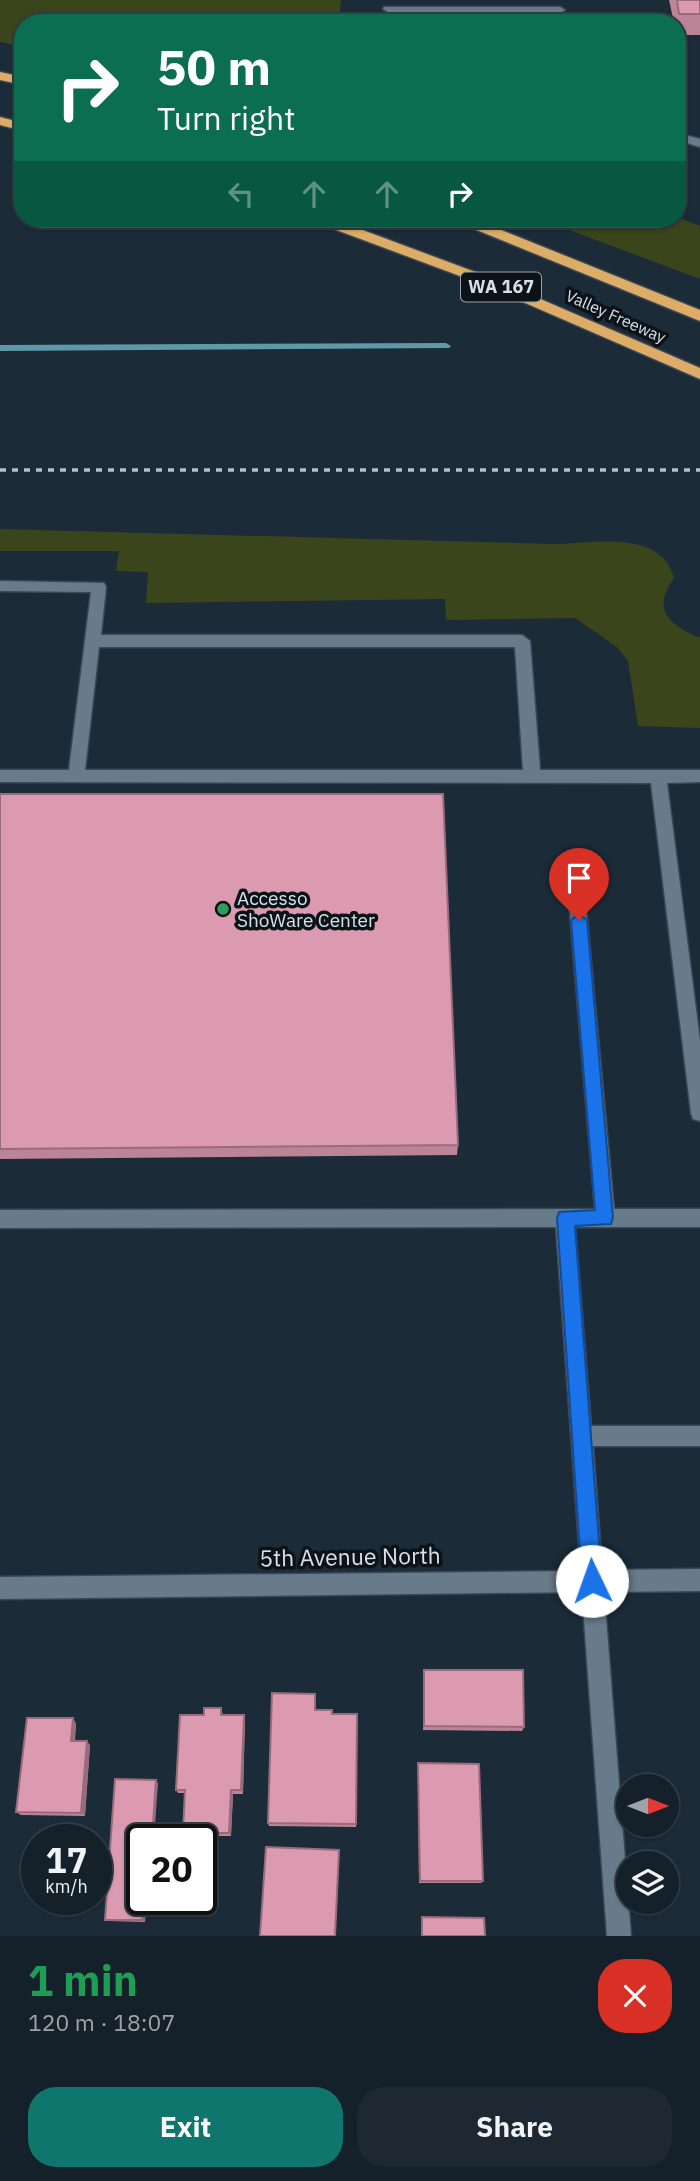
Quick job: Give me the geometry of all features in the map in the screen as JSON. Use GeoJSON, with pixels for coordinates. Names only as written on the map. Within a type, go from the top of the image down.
{"type":"FeatureCollection","features":[{"type":"Feature","properties":{"kind":"highway","name":"Valley Freeway"},"geometry":{"type":"LineString","coordinates":[[344,228],[489,282],[700,374]]}},
{"type":"Feature","properties":{"kind":"highway","name":"Valley Freeway"},"geometry":{"type":"LineString","coordinates":[[484,228],[700,316]]}},
{"type":"Feature","properties":{"kind":"street"},"geometry":{"type":"LineString","coordinates":[[388,9],[560,5]]}},
{"type":"Feature","properties":{"kind":"street"},"geometry":{"type":"LineString","coordinates":[[0,586],[99,587],[76,776]]}},
{"type":"Feature","properties":{"kind":"street"},"geometry":{"type":"LineString","coordinates":[[93,640],[522,641],[532,776]]}},
{"type":"Feature","properties":{"kind":"street"},"geometry":{"type":"LineString","coordinates":[[0,776],[700,776]]}},
{"type":"Feature","properties":{"kind":"street"},"geometry":{"type":"LineString","coordinates":[[658,777],[700,1113]]}},
{"type":"Feature","properties":{"kind":"street"},"geometry":{"type":"LineString","coordinates":[[574,865],[605,1218]]}},
{"type":"Feature","properties":{"kind":"street"},"geometry":{"type":"LineString","coordinates":[[565,1218],[619,1936]]}},
{"type":"Feature","properties":{"kind":"street"},"geometry":{"type":"LineString","coordinates":[[0,1219],[700,1218]]}},
{"type":"Feature","properties":{"kind":"street"},"geometry":{"type":"LineString","coordinates":[[581,1436],[700,1436]]}},
{"type":"Feature","properties":{"kind":"street","name":"5th Avenue North"},"geometry":{"type":"LineString","coordinates":[[0,1588],[700,1580]]}},
{"type":"Feature","properties":{"kind":"green space"},"geometry":{"type":"Polygon","coordinates":[[[0,0],[341,0],[340,14],[14,14],[14,45],[0,42],[0,0]]]}},
{"type":"Feature","properties":{"kind":"green space"},"geometry":{"type":"Polygon","coordinates":[[[686,221],[700,226],[700,279],[564,228],[686,228],[686,221]]]}},
{"type":"Feature","properties":{"kind":"green space"},"geometry":{"type":"Polygon","coordinates":[[[0,529],[555,544],[607,541],[641,545],[656,552],[667,562],[674,578],[664,599],[667,615],[680,628],[700,638],[700,728],[638,726],[628,661],[617,647],[575,618],[446,620],[445,599],[146,603],[148,572],[116,571],[119,551],[0,551],[0,529]]]}},
{"type":"Feature","properties":{"kind":"building"},"geometry":{"type":"Polygon","coordinates":[[[677,0],[700,0],[700,14],[679,14],[677,0]]]}},
{"type":"Feature","properties":{"kind":"building","name":"Accesso ShoWare Center"},"geometry":{"type":"Polygon","coordinates":[[[0,794],[443,794],[458,1145],[0,1149],[0,794]]]}},
{"type":"Feature","properties":{"kind":"building"},"geometry":{"type":"Polygon","coordinates":[[[424,1670],[523,1670],[524,1727],[424,1726],[424,1670]]]}},
{"type":"Feature","properties":{"kind":"building"},"geometry":{"type":"Polygon","coordinates":[[[272,1693],[315,1694],[315,1710],[332,1710],[332,1714],[357,1714],[356,1824],[268,1823],[272,1693]]]}},
{"type":"Feature","properties":{"kind":"building"},"geometry":{"type":"Polygon","coordinates":[[[204,1708],[221,1708],[221,1715],[244,1715],[241,1790],[231,1790],[229,1833],[217,1833],[217,1824],[183,1824],[185,1790],[176,1790],[180,1715],[204,1715],[204,1708]]]}},
{"type":"Feature","properties":{"kind":"building"},"geometry":{"type":"Polygon","coordinates":[[[27,1718],[73,1718],[71,1741],[87,1741],[81,1813],[16,1812],[27,1718]]]}},
{"type":"Feature","properties":{"kind":"building"},"geometry":{"type":"Polygon","coordinates":[[[418,1763],[479,1764],[483,1881],[420,1881],[418,1763]]]}},
{"type":"Feature","properties":{"kind":"building"},"geometry":{"type":"Polygon","coordinates":[[[115,1779],[156,1780],[153,1824],[126,1824],[126,1915],[142,1915],[142,1920],[105,1920],[105,1915],[112,1915],[112,1824],[115,1779]]]}},
{"type":"Feature","properties":{"kind":"building"},"geometry":{"type":"Polygon","coordinates":[[[266,1847],[339,1850],[335,1936],[260,1936],[266,1847]]]}},
{"type":"Feature","properties":{"kind":"building"},"geometry":{"type":"Polygon","coordinates":[[[422,1917],[484,1918],[485,1936],[422,1936],[422,1917]]]}},
{"type":"Feature","properties":{"kind":"waterway"},"geometry":{"type":"LineString","coordinates":[[0,348],[446,346]]}},
{"type":"Feature","properties":{"kind":"railway"},"geometry":{"type":"LineString","coordinates":[[0,470],[700,470]]}},
{"type":"Feature","properties":{"kind":"place","name":"Accesso ShoWare Center"},"geometry":{"type":"Point","coordinates":[223,909]}},
{"type":"Feature","properties":{"kind":"route"},"geometry":{"type":"LineString","coordinates":[[579,920],[605,1218],[565,1218],[592,1581]]}}]}
